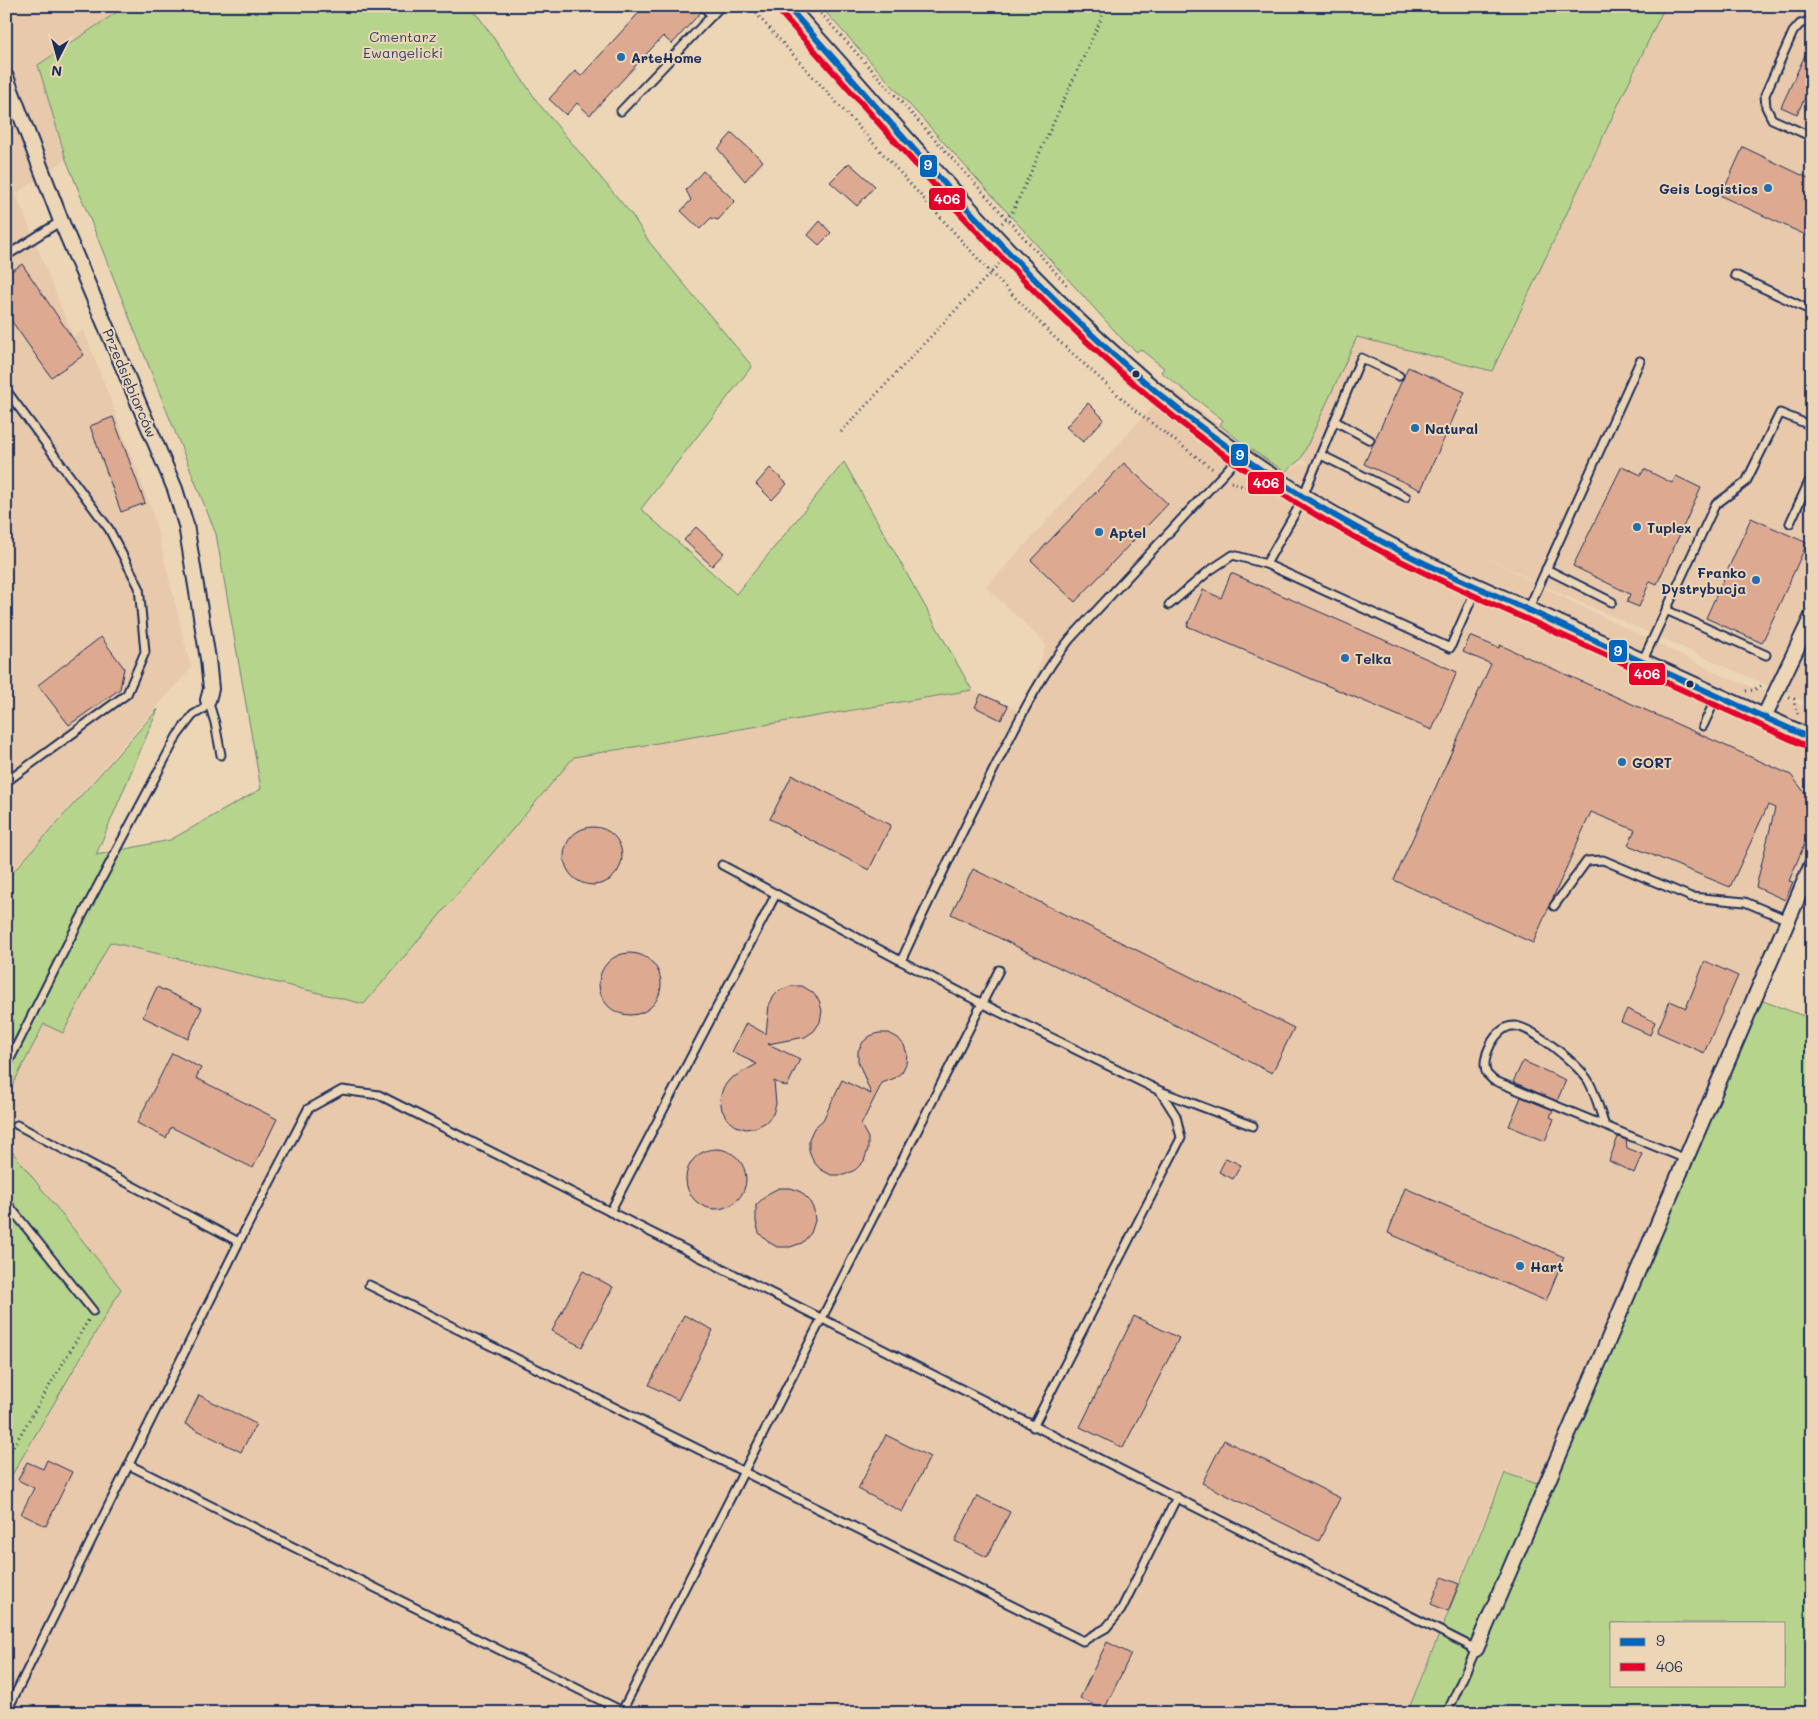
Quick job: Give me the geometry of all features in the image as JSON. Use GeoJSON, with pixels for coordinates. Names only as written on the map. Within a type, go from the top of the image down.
{"type":"FeatureCollection","features":[{"type":"Feature","properties":{"kind":"street"},"geometry":{"type":"LineString","coordinates":[[787,6],[1010,253],[1105,348],[1208,432],[1303,496],[1397,549],[1812,739]]}},
{"type":"Feature","properties":{"kind":"street","name":"Przedsiębiorców"},"geometry":{"type":"LineString","coordinates":[[6,77],[61,221],[175,489],[186,525],[208,659],[210,689],[208,700]]}},
{"type":"Feature","properties":{"kind":"street"},"geometry":{"type":"LineString","coordinates":[[1764,717],[1812,616]]}},
{"type":"Feature","properties":{"kind":"street"},"geometry":{"type":"LineString","coordinates":[[1476,1649],[1812,864]]}},
{"type":"Feature","properties":{"kind":"lane"},"geometry":{"type":"LineString","coordinates":[[703,6],[712,16]]}},
{"type":"Feature","properties":{"kind":"lane"},"geometry":{"type":"LineString","coordinates":[[621,111],[721,6]]}},
{"type":"Feature","properties":{"kind":"lane"},"geometry":{"type":"LineString","coordinates":[[1812,20],[1800,24],[1793,32],[1765,95],[1766,108],[1772,119],[1812,137]]}},
{"type":"Feature","properties":{"kind":"lane"},"geometry":{"type":"LineString","coordinates":[[6,256],[61,221]]}},
{"type":"Feature","properties":{"kind":"lane"},"geometry":{"type":"LineString","coordinates":[[1735,275],[1812,311]]}},
{"type":"Feature","properties":{"kind":"lane"},"geometry":{"type":"LineString","coordinates":[[1266,564],[1298,508],[1322,455],[1361,358],[1399,376]]}},
{"type":"Feature","properties":{"kind":"lane"},"geometry":{"type":"LineString","coordinates":[[1528,610],[1640,361]]}},
{"type":"Feature","properties":{"kind":"lane"},"geometry":{"type":"LineString","coordinates":[[6,390],[109,529],[139,587],[144,652],[128,694],[6,782]]}},
{"type":"Feature","properties":{"kind":"lane"},"geometry":{"type":"LineString","coordinates":[[1642,662],[1715,505],[1746,482],[1780,413],[1812,426]]}},
{"type":"Feature","properties":{"kind":"lane"},"geometry":{"type":"LineString","coordinates":[[1335,421],[1370,440]]}},
{"type":"Feature","properties":{"kind":"lane"},"geometry":{"type":"LineString","coordinates":[[901,960],[982,792],[1023,713],[1055,657],[1241,455]]}},
{"type":"Feature","properties":{"kind":"lane"},"geometry":{"type":"LineString","coordinates":[[1322,455],[1406,497]]}},
{"type":"Feature","properties":{"kind":"lane"},"geometry":{"type":"LineString","coordinates":[[1790,523],[1812,475]]}},
{"type":"Feature","properties":{"kind":"lane"},"geometry":{"type":"LineString","coordinates":[[1169,605],[1209,571],[1234,555],[1266,564],[1450,648],[1477,587]]}},
{"type":"Feature","properties":{"kind":"lane"},"geometry":{"type":"LineString","coordinates":[[1546,569],[1612,602]]}},
{"type":"Feature","properties":{"kind":"lane"},"geometry":{"type":"LineString","coordinates":[[1666,610],[1766,654]]}},
{"type":"Feature","properties":{"kind":"lane"},"geometry":{"type":"LineString","coordinates":[[1703,726],[1717,695]]}},
{"type":"Feature","properties":{"kind":"lane"},"geometry":{"type":"LineString","coordinates":[[208,700],[215,723],[221,755]]}},
{"type":"Feature","properties":{"kind":"lane"},"geometry":{"type":"LineString","coordinates":[[6,1067],[178,736],[193,715],[203,709],[208,700]]}},
{"type":"Feature","properties":{"kind":"lane"},"geometry":{"type":"LineString","coordinates":[[1554,906],[1587,861],[1603,860],[1691,897],[1745,902],[1788,920]]}},
{"type":"Feature","properties":{"kind":"lane"},"geometry":{"type":"LineString","coordinates":[[722,865],[981,1003],[1160,1091],[1254,1126]]}},
{"type":"Feature","properties":{"kind":"lane"},"geometry":{"type":"LineString","coordinates":[[610,1212],[776,894]]}},
{"type":"Feature","properties":{"kind":"lane"},"geometry":{"type":"LineString","coordinates":[[129,1465],[621,1712],[999,970]]}},
{"type":"Feature","properties":{"kind":"lane"},"geometry":{"type":"LineString","coordinates":[[1605,1126],[1589,1082],[1575,1064],[1530,1030],[1516,1025],[1506,1026],[1496,1036],[1489,1049],[1485,1065],[1487,1074],[1493,1080],[1605,1126],[1686,1159]]}},
{"type":"Feature","properties":{"kind":"lane"},"geometry":{"type":"LineString","coordinates":[[6,1713],[239,1242],[308,1109],[342,1090],[379,1095],[1033,1427],[1177,1497],[1476,1649],[1447,1713]]}},
{"type":"Feature","properties":{"kind":"lane"},"geometry":{"type":"LineString","coordinates":[[1033,1427],[1181,1138],[1176,1116],[1160,1091]]}},
{"type":"Feature","properties":{"kind":"lane"},"geometry":{"type":"LineString","coordinates":[[17,1125],[239,1242]]}},
{"type":"Feature","properties":{"kind":"lane"},"geometry":{"type":"LineString","coordinates":[[6,1202],[93,1312]]}},
{"type":"Feature","properties":{"kind":"lane"},"geometry":{"type":"LineString","coordinates":[[369,1285],[1083,1641],[1106,1628],[1120,1610],[1177,1497]]}},
{"type":"Feature","properties":{"kind":"path"},"geometry":{"type":"LineString","coordinates":[[749,6],[990,272],[1051,334],[1137,412],[1222,476]]}},
{"type":"Feature","properties":{"kind":"path"},"geometry":{"type":"LineString","coordinates":[[814,6],[1069,287]]}},
{"type":"Feature","properties":{"kind":"path"},"geometry":{"type":"LineString","coordinates":[[991,233],[1013,211],[1107,6]]}},
{"type":"Feature","properties":{"kind":"path"},"geometry":{"type":"LineString","coordinates":[[841,432],[1010,253]]}},
{"type":"Feature","properties":{"kind":"path"},"geometry":{"type":"LineString","coordinates":[[1192,453],[1208,432]]}},
{"type":"Feature","properties":{"kind":"path"},"geometry":{"type":"LineString","coordinates":[[1743,691],[1753,690],[1764,684],[1794,699],[1795,708],[1801,718]]}},
{"type":"Feature","properties":{"kind":"path"},"geometry":{"type":"LineString","coordinates":[[6,1459],[93,1312]]}},
{"type":"Feature","properties":{"kind":"shaded area"},"geometry":{"type":"Polygon","coordinates":[[[6,6],[126,6],[38,65],[66,159],[16,194],[73,336],[84,330],[153,513],[191,668],[6,879],[6,6]]]}},
{"type":"Feature","properties":{"kind":"shaded area"},"geometry":{"type":"Polygon","coordinates":[[[1665,6],[1812,6],[1812,705],[1539,584],[1469,547],[1538,585],[1728,678],[1812,709],[1812,866],[1546,1487],[1503,1472],[1406,1713],[6,1713],[6,1485],[121,1289],[6,1144],[6,1098],[45,1024],[63,1033],[110,942],[364,1004],[574,757],[972,690],[1023,713],[1046,644],[986,587],[1171,387],[1246,446],[1285,472],[1303,464],[1314,466],[1301,459],[1357,337],[1492,371],[1665,6]]]}},
{"type":"Feature","properties":{"kind":"green space","name":"Cmentarz Ewangelicki"},"geometry":{"type":"Polygon","coordinates":[[[126,6],[467,6],[479,17],[539,104],[632,215],[650,243],[752,366],[641,509],[736,594],[844,462],[972,690],[574,757],[364,1004],[110,942],[63,1033],[44,1024],[6,1098],[6,880],[158,709],[96,855],[170,840],[261,789],[216,534],[66,159],[38,65],[126,6]]]}},
{"type":"Feature","properties":{"kind":"green space"},"geometry":{"type":"Polygon","coordinates":[[[820,6],[1665,6],[1492,371],[1357,337],[1301,459],[1285,472],[1246,446],[1220,425],[1223,420],[1161,372],[1164,368],[1140,349],[1137,352],[1124,341],[820,6]]]}},
{"type":"Feature","properties":{"kind":"green space"},"geometry":{"type":"Polygon","coordinates":[[[1755,998],[1812,1019],[1812,1713],[1407,1713],[1505,1473],[1546,1487],[1755,998]]]}},
{"type":"Feature","properties":{"kind":"green space"},"geometry":{"type":"Polygon","coordinates":[[[6,1144],[121,1289],[6,1485],[6,1144]]]}},
{"type":"Feature","properties":{"kind":"building","name":"ArteHome"},"geometry":{"type":"Polygon","coordinates":[[[645,6],[694,6],[701,12],[672,44],[663,36],[590,115],[577,103],[566,115],[549,99],[575,71],[581,76],[645,6]]]}},
{"type":"Feature","properties":{"kind":"building"},"geometry":{"type":"Polygon","coordinates":[[[1812,40],[1812,83],[1797,114],[1781,107],[1812,40]]]}},
{"type":"Feature","properties":{"kind":"building"},"geometry":{"type":"Polygon","coordinates":[[[732,133],[763,161],[745,181],[718,149],[732,133]]]}},
{"type":"Feature","properties":{"kind":"building","name":"Geis Logistics"},"geometry":{"type":"Polygon","coordinates":[[[1743,147],[1812,180],[1812,238],[1721,196],[1743,147]]]}},
{"type":"Feature","properties":{"kind":"building"},"geometry":{"type":"Polygon","coordinates":[[[849,163],[875,186],[857,206],[830,182],[849,163]]]}},
{"type":"Feature","properties":{"kind":"building"},"geometry":{"type":"Polygon","coordinates":[[[703,171],[735,201],[718,220],[711,218],[700,229],[681,211],[691,200],[686,190],[703,171]]]}},
{"type":"Feature","properties":{"kind":"building"},"geometry":{"type":"Polygon","coordinates":[[[820,221],[831,233],[819,245],[808,235],[820,221]]]}},
{"type":"Feature","properties":{"kind":"building"},"geometry":{"type":"Polygon","coordinates":[[[22,264],[84,355],[51,377],[6,313],[6,275],[22,264]]]}},
{"type":"Feature","properties":{"kind":"building","name":"Natural"},"geometry":{"type":"Polygon","coordinates":[[[1408,367],[1465,392],[1421,490],[1364,464],[1408,367]]]}},
{"type":"Feature","properties":{"kind":"building"},"geometry":{"type":"Polygon","coordinates":[[[1088,403],[1104,419],[1083,442],[1066,427],[1088,403]]]}},
{"type":"Feature","properties":{"kind":"building"},"geometry":{"type":"Polygon","coordinates":[[[113,417],[145,503],[121,512],[90,426],[113,417]]]}},
{"type":"Feature","properties":{"kind":"building","name":"Aptel"},"geometry":{"type":"Polygon","coordinates":[[[1124,463],[1168,504],[1075,602],[1031,560],[1124,463]]]}},
{"type":"Feature","properties":{"kind":"building","name":"Tuplex"},"geometry":{"type":"Polygon","coordinates":[[[1622,466],[1641,475],[1644,469],[1672,483],[1676,476],[1701,488],[1657,584],[1650,581],[1639,607],[1627,602],[1630,594],[1573,566],[1622,466]]]}},
{"type":"Feature","properties":{"kind":"building"},"geometry":{"type":"Polygon","coordinates":[[[770,468],[787,484],[772,500],[756,484],[770,468]]]}},
{"type":"Feature","properties":{"kind":"building","name":"Franko Dystrybucja"},"geometry":{"type":"Polygon","coordinates":[[[1751,518],[1807,543],[1762,643],[1706,618],[1751,518]]]}},
{"type":"Feature","properties":{"kind":"building"},"geometry":{"type":"Polygon","coordinates":[[[696,527],[724,553],[712,566],[684,540],[696,527]]]}},
{"type":"Feature","properties":{"kind":"building","name":"Telka"},"geometry":{"type":"Polygon","coordinates":[[[1231,573],[1457,672],[1432,730],[1187,626],[1203,590],[1221,598],[1231,573]]]}},
{"type":"Feature","properties":{"kind":"building","name":"GORT"},"geometry":{"type":"Polygon","coordinates":[[[1470,636],[1499,648],[1500,645],[1791,775],[1812,802],[1809,812],[1812,813],[1812,826],[1789,881],[1793,882],[1785,900],[1756,887],[1775,808],[1768,805],[1730,887],[1628,845],[1635,830],[1591,812],[1533,943],[1394,880],[1491,664],[1463,652],[1470,636]]]}},
{"type":"Feature","properties":{"kind":"building"},"geometry":{"type":"Polygon","coordinates":[[[101,637],[124,668],[120,689],[69,725],[38,685],[101,637]]]}},
{"type":"Feature","properties":{"kind":"building"},"geometry":{"type":"Polygon","coordinates":[[[981,694],[1008,706],[1001,720],[975,707],[981,694]]]}},
{"type":"Feature","properties":{"kind":"building"},"geometry":{"type":"Polygon","coordinates":[[[792,775],[891,825],[869,870],[770,819],[792,775]]]}},
{"type":"Feature","properties":{"kind":"building"},"geometry":{"type":"Polygon","coordinates":[[[593,827],[604,829],[614,835],[620,845],[622,856],[620,867],[614,877],[604,883],[593,885],[582,883],[572,877],[566,867],[564,856],[566,845],[572,835],[582,829],[593,827]]]}},
{"type":"Feature","properties":{"kind":"building"},"geometry":{"type":"Polygon","coordinates":[[[973,869],[1294,1028],[1272,1073],[951,914],[973,869]]]}},
{"type":"Feature","properties":{"kind":"building"},"geometry":{"type":"Polygon","coordinates":[[[630,953],[642,955],[652,962],[659,972],[661,984],[659,996],[652,1006],[642,1013],[630,1015],[618,1013],[608,1006],[601,996],[599,984],[601,972],[608,962],[618,955],[630,953]]]}},
{"type":"Feature","properties":{"kind":"building"},"geometry":{"type":"Polygon","coordinates":[[[1705,961],[1738,976],[1704,1053],[1657,1032],[1670,1001],[1686,1008],[1705,961]]]}},
{"type":"Feature","properties":{"kind":"building"},"geometry":{"type":"Polygon","coordinates":[[[791,986],[802,986],[812,992],[819,1000],[822,1011],[820,1022],[814,1031],[805,1037],[768,1044],[800,1059],[787,1087],[774,1081],[776,1104],[773,1114],[766,1122],[757,1127],[746,1129],[736,1126],[727,1119],[722,1110],[720,1099],[723,1088],[730,1079],[757,1064],[732,1052],[746,1023],[766,1034],[769,1005],[780,990],[791,986]]]}},
{"type":"Feature","properties":{"kind":"building"},"geometry":{"type":"Polygon","coordinates":[[[157,987],[202,1008],[188,1039],[143,1017],[157,987]]]}},
{"type":"Feature","properties":{"kind":"building"},"geometry":{"type":"Polygon","coordinates":[[[1627,1009],[1655,1022],[1650,1035],[1621,1022],[1627,1009]]]}},
{"type":"Feature","properties":{"kind":"building"},"geometry":{"type":"Polygon","coordinates":[[[879,1033],[889,1033],[898,1038],[904,1045],[907,1054],[906,1064],[902,1072],[895,1078],[882,1083],[861,1125],[868,1138],[868,1149],[864,1161],[855,1170],[844,1175],[831,1175],[820,1169],[813,1161],[809,1150],[809,1139],[814,1128],[823,1120],[842,1080],[871,1094],[858,1061],[858,1051],[863,1042],[870,1036],[879,1033]]]}},
{"type":"Feature","properties":{"kind":"building"},"geometry":{"type":"Polygon","coordinates":[[[172,1053],[201,1068],[196,1078],[277,1119],[253,1168],[171,1127],[166,1138],[137,1123],[172,1053]]]}},
{"type":"Feature","properties":{"kind":"building"},"geometry":{"type":"Polygon","coordinates":[[[1523,1061],[1566,1080],[1557,1101],[1513,1082],[1523,1061]]]}},
{"type":"Feature","properties":{"kind":"building"},"geometry":{"type":"Polygon","coordinates":[[[1521,1097],[1553,1110],[1550,1117],[1554,1119],[1545,1141],[1509,1126],[1521,1097]]]}},
{"type":"Feature","properties":{"kind":"building"},"geometry":{"type":"Polygon","coordinates":[[[1618,1137],[1626,1140],[1627,1148],[1642,1154],[1634,1173],[1609,1161],[1618,1137]]]}},
{"type":"Feature","properties":{"kind":"building"},"geometry":{"type":"Polygon","coordinates":[[[716,1149],[732,1154],[737,1158],[741,1163],[746,1179],[741,1195],[737,1200],[732,1204],[716,1209],[700,1204],[695,1200],[691,1195],[686,1179],[691,1163],[695,1158],[700,1154],[716,1149]]]}},
{"type":"Feature","properties":{"kind":"building"},"geometry":{"type":"Polygon","coordinates":[[[1226,1158],[1241,1165],[1233,1179],[1219,1172],[1226,1158]]]}},
{"type":"Feature","properties":{"kind":"building"},"geometry":{"type":"Polygon","coordinates":[[[779,1188],[791,1188],[801,1192],[809,1200],[814,1210],[815,1221],[811,1233],[802,1243],[790,1247],[777,1247],[767,1241],[759,1233],[756,1222],[756,1205],[769,1193],[779,1188]]]}},
{"type":"Feature","properties":{"kind":"building"},"geometry":{"type":"Polygon","coordinates":[[[1405,1188],[1564,1257],[1546,1301],[1388,1233],[1405,1188]]]}},
{"type":"Feature","properties":{"kind":"building"},"geometry":{"type":"Polygon","coordinates":[[[583,1271],[613,1287],[582,1347],[552,1331],[583,1271]]]}},
{"type":"Feature","properties":{"kind":"building"},"geometry":{"type":"Polygon","coordinates":[[[684,1315],[713,1330],[678,1400],[649,1385],[684,1315]]]}},
{"type":"Feature","properties":{"kind":"building"},"geometry":{"type":"Polygon","coordinates":[[[1134,1316],[1179,1338],[1123,1448],[1080,1427],[1134,1316]]]}},
{"type":"Feature","properties":{"kind":"building"},"geometry":{"type":"Polygon","coordinates":[[[199,1395],[256,1424],[241,1452],[185,1424],[199,1395]]]}},
{"type":"Feature","properties":{"kind":"building"},"geometry":{"type":"Polygon","coordinates":[[[886,1435],[930,1457],[902,1512],[858,1489],[886,1435]]]}},
{"type":"Feature","properties":{"kind":"building"},"geometry":{"type":"Polygon","coordinates":[[[1224,1440],[1340,1498],[1319,1541],[1202,1483],[1224,1440]]]}},
{"type":"Feature","properties":{"kind":"building"},"geometry":{"type":"Polygon","coordinates":[[[47,1460],[72,1472],[46,1526],[21,1514],[34,1488],[18,1480],[27,1462],[43,1469],[47,1460]]]}},
{"type":"Feature","properties":{"kind":"building"},"geometry":{"type":"Polygon","coordinates":[[[977,1496],[1010,1512],[987,1557],[955,1541],[977,1496]]]}},
{"type":"Feature","properties":{"kind":"building"},"geometry":{"type":"Polygon","coordinates":[[[1442,1577],[1459,1584],[1448,1611],[1431,1604],[1442,1577]]]}},
{"type":"Feature","properties":{"kind":"building"},"geometry":{"type":"Polygon","coordinates":[[[1107,1642],[1131,1654],[1104,1710],[1080,1698],[1107,1642]]]}},
{"type":"Feature","properties":{"kind":"transit line","name":"9"},"geometry":{"type":"LineString","coordinates":[[787,6],[944,183],[1053,297],[1110,351],[1169,402],[1232,450],[1302,496],[1351,525],[1401,551],[1812,739]]}},
{"type":"Feature","properties":{"kind":"transit line","name":"406"},"geometry":{"type":"LineString","coordinates":[[780,12],[938,189],[1047,304],[1104,358],[1164,409],[1227,457],[1321,518],[1396,559],[1808,747]]}},
{"type":"Feature","properties":{"kind":"place","name":"ArteHome"},"geometry":{"type":"Point","coordinates":[621,57]}},
{"type":"Feature","properties":{"kind":"place","name":"Geis Logistics"},"geometry":{"type":"Point","coordinates":[1768,188]}},
{"type":"Feature","properties":{"kind":"place","name":"Natural"},"geometry":{"type":"Point","coordinates":[1415,428]}},
{"type":"Feature","properties":{"kind":"place","name":"Tuplex"},"geometry":{"type":"Point","coordinates":[1637,527]}},
{"type":"Feature","properties":{"kind":"place","name":"Aptel"},"geometry":{"type":"Point","coordinates":[1099,532]}},
{"type":"Feature","properties":{"kind":"place","name":"Franko Dystrybucja"},"geometry":{"type":"Point","coordinates":[1756,580]}},
{"type":"Feature","properties":{"kind":"place","name":"Telka"},"geometry":{"type":"Point","coordinates":[1345,658]}},
{"type":"Feature","properties":{"kind":"place","name":"GORT"},"geometry":{"type":"Point","coordinates":[1622,762]}},
{"type":"Feature","properties":{"kind":"place","name":"Hart"},"geometry":{"type":"Point","coordinates":[1520,1266]}}]}
